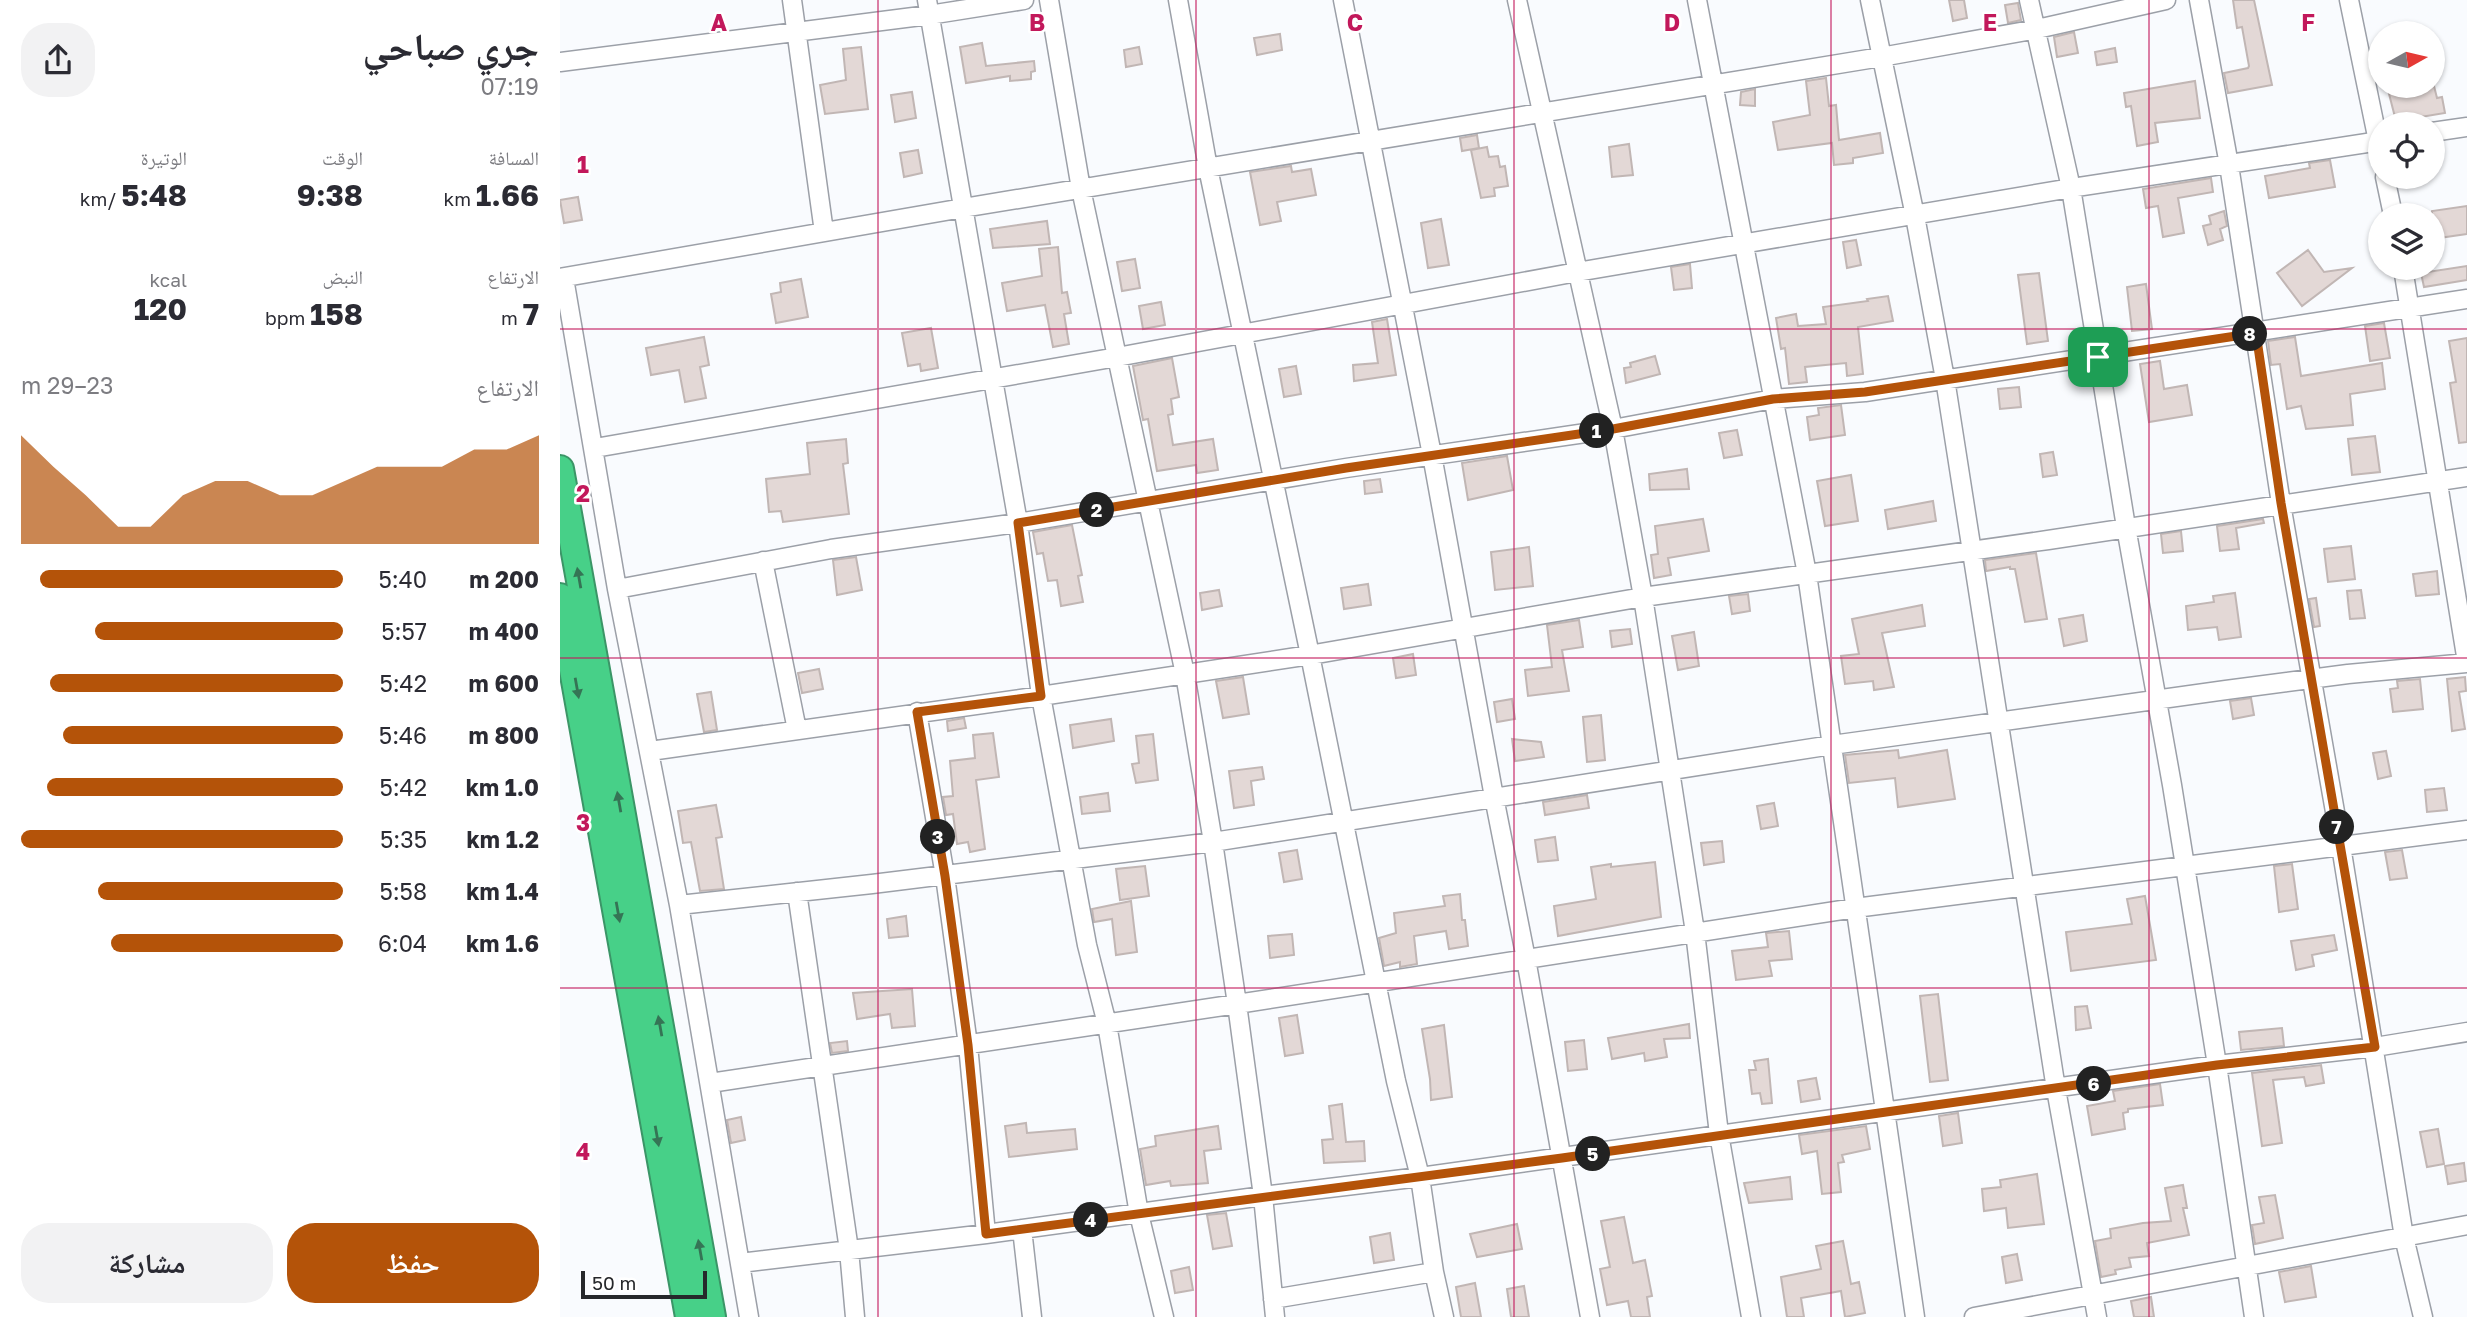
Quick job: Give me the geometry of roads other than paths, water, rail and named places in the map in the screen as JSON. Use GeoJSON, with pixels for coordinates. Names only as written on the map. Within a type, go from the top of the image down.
{"type":"FeatureCollection","features":[{"type":"Feature","properties":{"kind":"highway"},"geometry":{"type":"LineString","coordinates":[[560,469],[712,1317]]}},
{"type":"Feature","properties":{"kind":"highway"},"geometry":{"type":"LineString","coordinates":[[560,597],[689,1317]]}},
{"type":"Feature","properties":{"kind":"street"},"geometry":{"type":"LineString","coordinates":[[792,0],[824,232]]}},
{"type":"Feature","properties":{"kind":"street"},"geometry":{"type":"LineString","coordinates":[[560,62],[795,31],[928,7],[1024,0]]}},
{"type":"Feature","properties":{"kind":"street"},"geometry":{"type":"LineString","coordinates":[[1049,0],[1082,189],[1185,674],[1237,1004],[1263,1196],[1274,1308],[1434,1272]]}},
{"type":"Feature","properties":{"kind":"street"},"geometry":{"type":"LineString","coordinates":[[1178,0],[1208,169],[1244,333],[1375,982],[1420,1177],[1434,1272],[1444,1317]]}},
{"type":"Feature","properties":{"kind":"street"},"geometry":{"type":"LineString","coordinates":[[1343,0],[1432,455],[1590,1317]]}},
{"type":"Feature","properties":{"kind":"street"},"geometry":{"type":"LineString","coordinates":[[1517,0],[1613,429],[1643,597],[1672,770],[1695,932],[1719,1134],[1751,1317]]}},
{"type":"Feature","properties":{"kind":"street"},"geometry":{"type":"LineString","coordinates":[[1697,0],[1807,574],[1915,1317]]}},
{"type":"Feature","properties":{"kind":"street"},"geometry":{"type":"LineString","coordinates":[[1870,0],[1945,379],[2056,1089],[2097,1317]]}},
{"type":"Feature","properties":{"kind":"street"},"geometry":{"type":"LineString","coordinates":[[2029,0],[2038,29],[2071,188],[2126,527],[2158,699],[2217,1065],[2254,1317]]}},
{"type":"Feature","properties":{"kind":"street"},"geometry":{"type":"LineString","coordinates":[[749,1317],[679,905],[617,589],[595,447],[562,278],[963,208],[1881,57],[2038,29],[2166,0]]}},
{"type":"Feature","properties":{"kind":"street"},"geometry":{"type":"LineString","coordinates":[[2199,0],[2229,165],[2281,503],[2375,1047],[2404,1237],[2423,1317]]}},
{"type":"Feature","properties":{"kind":"street"},"geometry":{"type":"LineString","coordinates":[[2349,0],[2372,112]]}},
{"type":"Feature","properties":{"kind":"street"},"geometry":{"type":"LineString","coordinates":[[928,7],[1018,523],[1041,696],[1087,944],[1107,1024],[1139,1214],[1164,1317]]}},
{"type":"Feature","properties":{"kind":"street"},"geometry":{"type":"LineString","coordinates":[[2445,130],[2467,127]]}},
{"type":"Feature","properties":{"kind":"street"},"geometry":{"type":"LineString","coordinates":[[595,447],[994,379],[1577,272],[2071,188],[2368,146]]}},
{"type":"Feature","properties":{"kind":"street"},"geometry":{"type":"LineString","coordinates":[[679,905],[945,876],[1213,842],[1832,745],[2158,699],[2467,663],[2405,280]]}},
{"type":"Feature","properties":{"kind":"street"},"geometry":{"type":"LineString","coordinates":[[617,589],[763,561],[1613,429],[1773,399],[1865,392],[2467,299]]}},
{"type":"Feature","properties":{"kind":"street"},"geometry":{"type":"LineString","coordinates":[[650,751],[1310,655],[1643,597],[2467,477]]}},
{"type":"Feature","properties":{"kind":"street"},"geometry":{"type":"LineString","coordinates":[[763,561],[797,730]]}},
{"type":"Feature","properties":{"kind":"street"},"geometry":{"type":"LineString","coordinates":[[917,712],[945,876],[968,1045],[986,1234]]}},
{"type":"Feature","properties":{"kind":"street"},"geometry":{"type":"LineString","coordinates":[[710,1083],[1855,908],[2467,830]]}},
{"type":"Feature","properties":{"kind":"street"},"geometry":{"type":"LineString","coordinates":[[797,892],[849,1250],[855,1317]]}},
{"type":"Feature","properties":{"kind":"street"},"geometry":{"type":"LineString","coordinates":[[740,1263],[1022,1230],[1420,1177],[2217,1065],[2375,1047],[2467,1032]]}},
{"type":"Feature","properties":{"kind":"street"},"geometry":{"type":"LineString","coordinates":[[1974,1317],[2467,1225]]}},
{"type":"Feature","properties":{"kind":"street"},"geometry":{"type":"LineString","coordinates":[[1022,1230],[1032,1317]]}}]}
